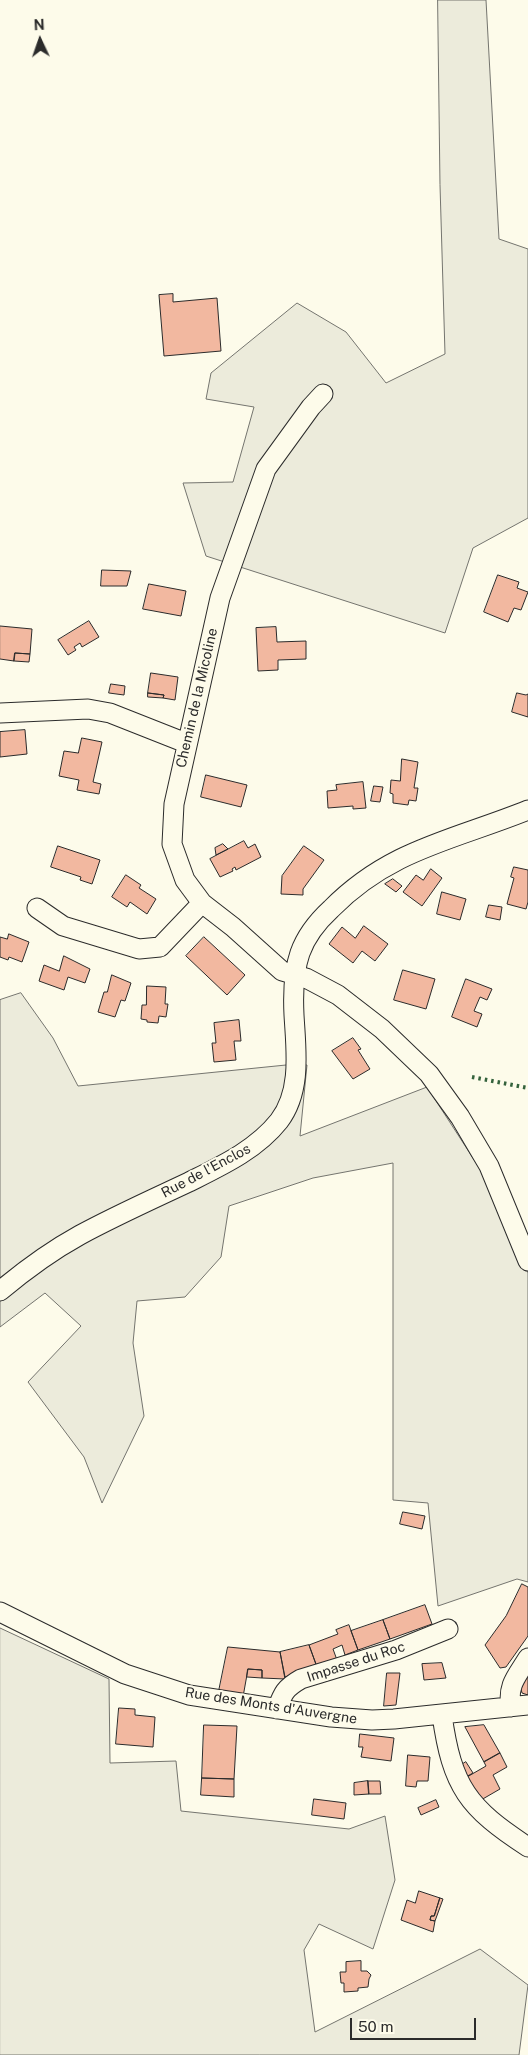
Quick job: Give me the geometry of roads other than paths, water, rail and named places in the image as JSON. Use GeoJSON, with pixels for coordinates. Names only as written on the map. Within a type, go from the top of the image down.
{"type":"FeatureCollection","features":[{"type":"Feature","properties":{"kind":"street","name":"Chemin de la Micoline"},"geometry":{"type":"LineString","coordinates":[[323,394],[266,469],[220,598],[186,743],[174,804],[172,844],[185,880],[202,903],[233,927],[282,971],[306,978],[338,995],[382,1029],[429,1074],[460,1117],[489,1166],[528,1261]]}},
{"type":"Feature","properties":{"kind":"street"},"geometry":{"type":"LineString","coordinates":[[0,713],[88,709],[110,713],[186,743]]}},
{"type":"Feature","properties":{"kind":"street","name":"Rue de l'Enclos"},"geometry":{"type":"LineString","coordinates":[[0,1291],[32,1265],[80,1235],[217,1168],[256,1144],[280,1120],[293,1093],[297,1064],[293,1005],[294,975],[300,952],[315,924],[364,879],[398,859],[438,841],[495,824],[528,810]]}},
{"type":"Feature","properties":{"kind":"street"},"geometry":{"type":"LineString","coordinates":[[37,908],[64,926],[139,949],[160,947],[202,903]]}},
{"type":"Feature","properties":{"kind":"street","name":"Rue des Monts d'Auvergne"},"geometry":{"type":"LineString","coordinates":[[0,1612],[125,1674],[189,1695],[277,1710],[372,1720],[442,1715],[519,1706]]}},
{"type":"Feature","properties":{"kind":"street","name":"Impasse du Roc"},"geometry":{"type":"LineString","coordinates":[[277,1710],[283,1692],[301,1679],[396,1650],[448,1629]]}},
{"type":"Feature","properties":{"kind":"street"},"geometry":{"type":"LineString","coordinates":[[519,1706],[509,1696],[510,1686],[528,1658]]}},
{"type":"Feature","properties":{"kind":"street"},"geometry":{"type":"LineString","coordinates":[[442,1715],[448,1753],[456,1776],[465,1793],[491,1821],[528,1847]]}}]}
